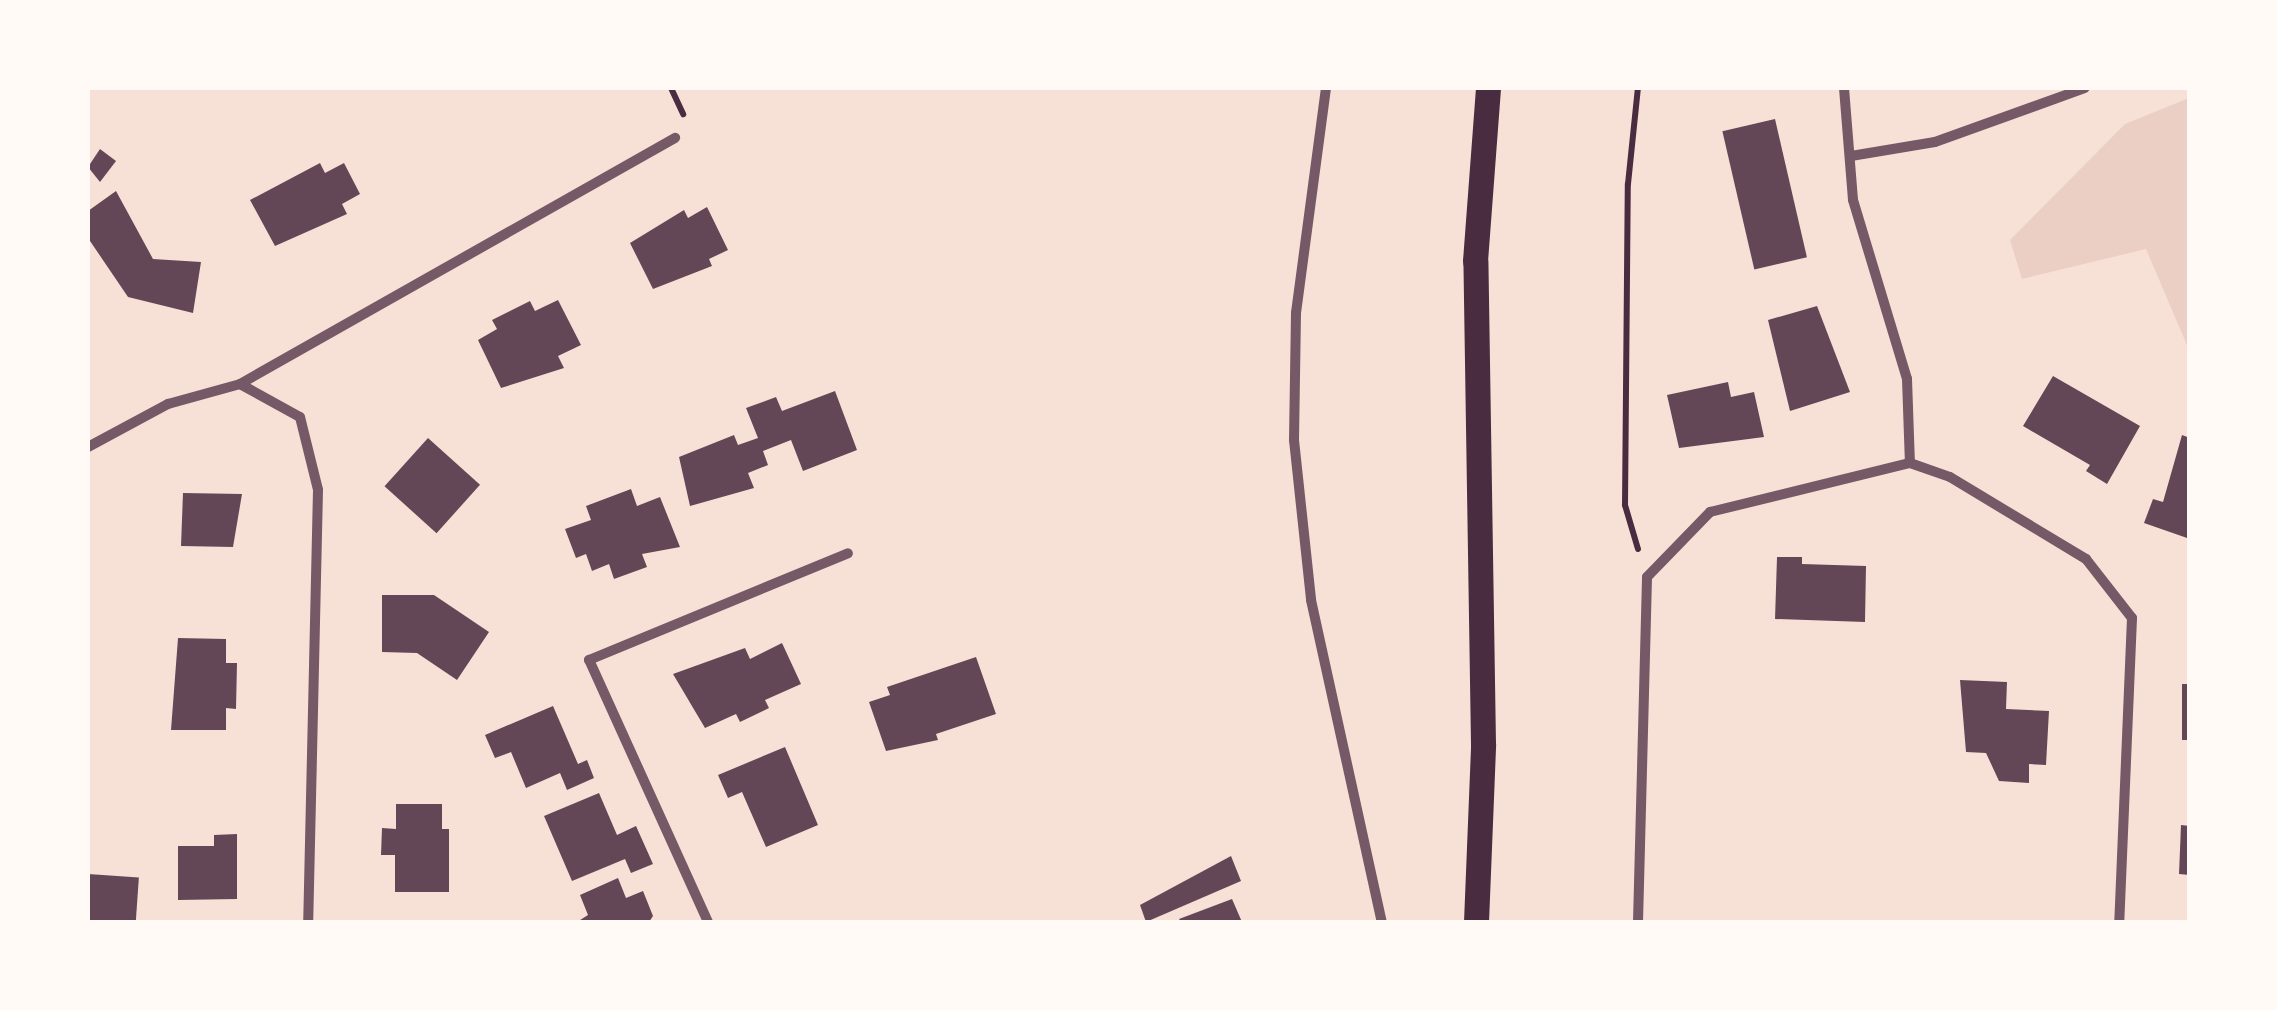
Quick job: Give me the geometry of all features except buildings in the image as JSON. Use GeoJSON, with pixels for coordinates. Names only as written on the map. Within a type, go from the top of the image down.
{"type":"FeatureCollection","features":[{"type":"Feature","properties":{"kind":"main road"},"geometry":{"type":"LineString","coordinates":[[1476,922],[1483,744],[1475,261],[1488,88]]}},
{"type":"Feature","properties":{"kind":"street"},"geometry":{"type":"LineString","coordinates":[[1326,88],[1296,313],[1294,440],[1311,600],[1382,922]]}},
{"type":"Feature","properties":{"kind":"street"},"geometry":{"type":"LineString","coordinates":[[1844,88],[1853,200],[1907,379],[1910,463]]}},
{"type":"Feature","properties":{"kind":"street"},"geometry":{"type":"LineString","coordinates":[[1851,156],[1935,142],[2085,88]]}},
{"type":"Feature","properties":{"kind":"street"},"geometry":{"type":"LineString","coordinates":[[88,447],[168,404],[240,384],[676,138]]}},
{"type":"Feature","properties":{"kind":"street"},"geometry":{"type":"LineString","coordinates":[[240,384],[300,417],[318,490],[308,922]]}},
{"type":"Feature","properties":{"kind":"street"},"geometry":{"type":"LineString","coordinates":[[1638,922],[1647,577],[1710,512],[1910,463],[1950,477],[2086,559],[2132,618],[2119,922]]}},
{"type":"Feature","properties":{"kind":"street"},"geometry":{"type":"LineString","coordinates":[[708,922],[590,660],[848,554]]}},
{"type":"Feature","properties":{"kind":"path"},"geometry":{"type":"LineString","coordinates":[[1638,88],[1628,184],[1625,505],[1647,577]]}},
{"type":"Feature","properties":{"kind":"shaded area"},"geometry":{"type":"Polygon","coordinates":[[[2189,98],[2189,350],[2146,249],[2022,279],[2010,240],[2125,124],[2189,98]]]}}]}
